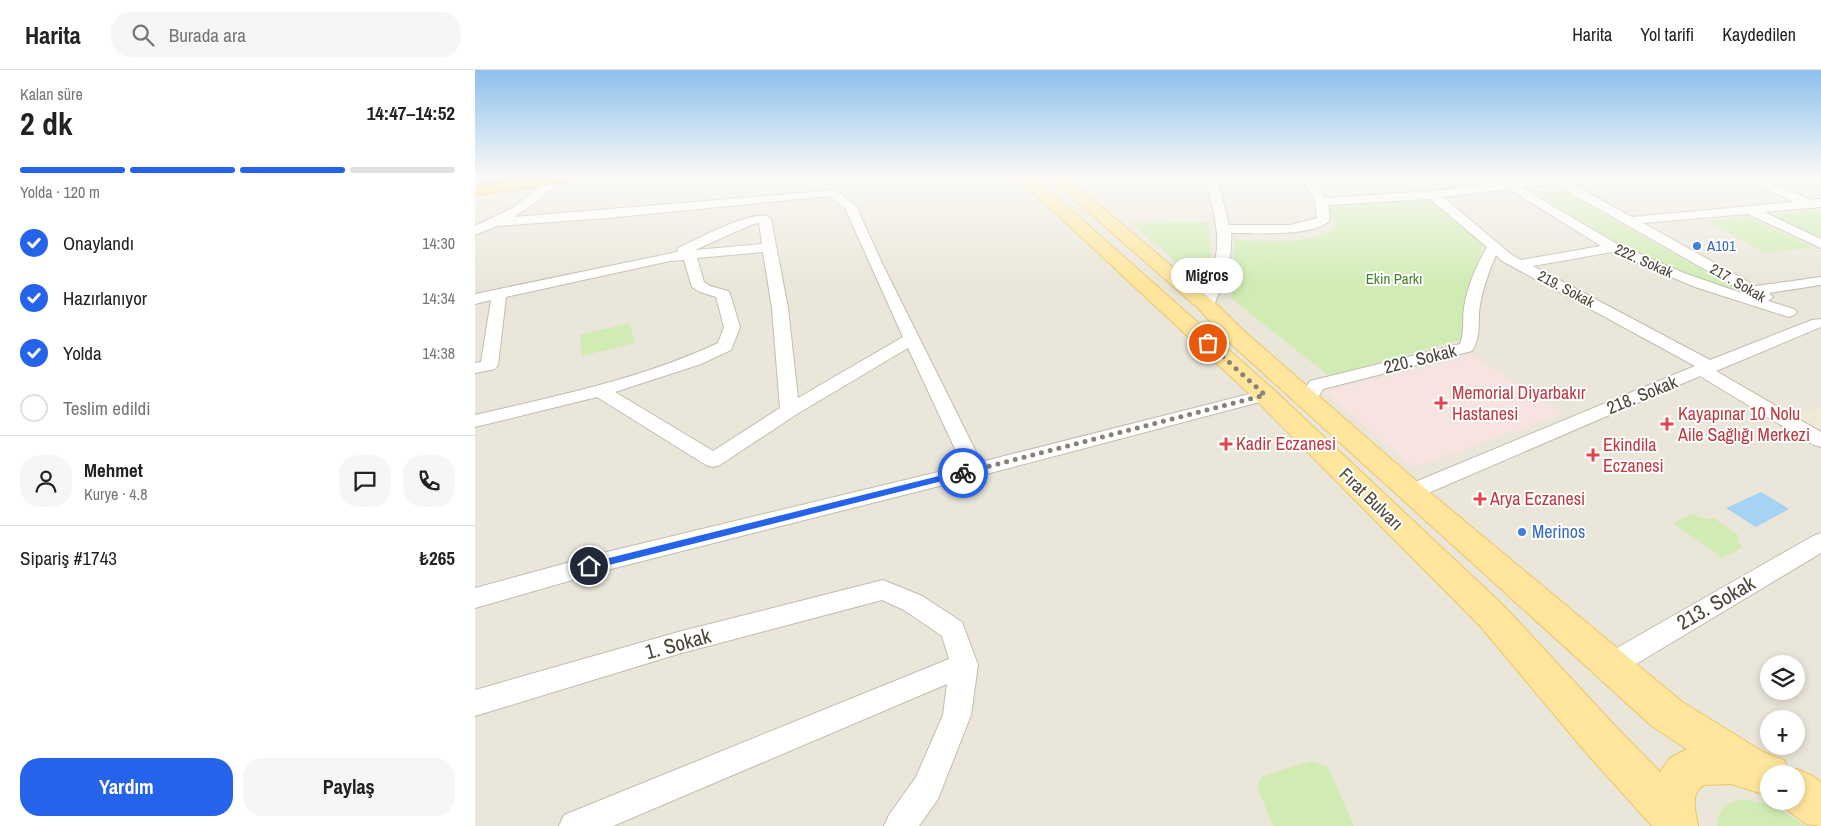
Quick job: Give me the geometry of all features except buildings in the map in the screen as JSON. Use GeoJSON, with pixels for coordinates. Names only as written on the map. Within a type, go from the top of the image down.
{"type":"FeatureCollection","features":[{"type":"Feature","properties":{"kind":"main road","name":"Fırat Bulvarı"},"geometry":{"type":"LineString","coordinates":[[1065,213],[1265,395],[1492,616],[1676,822]]}},
{"type":"Feature","properties":{"kind":"main road","name":"Fırat Bulvarı"},"geometry":{"type":"LineString","coordinates":[[1099,213],[1206,305],[1307,400],[1411,492],[1667,714],[1758,771]]}},
{"type":"Feature","properties":{"kind":"main road"},"geometry":{"type":"LineString","coordinates":[[1676,822],[1672,798],[1679,778],[1696,766],[1719,762],[1758,771]]}},
{"type":"Feature","properties":{"kind":"main road"},"geometry":{"type":"LineString","coordinates":[[1805,796],[1821,808]]}},
{"type":"Feature","properties":{"kind":"street"},"geometry":{"type":"LineString","coordinates":[[475,231],[497,222],[511,213]]}},
{"type":"Feature","properties":{"kind":"street"},"geometry":{"type":"LineString","coordinates":[[497,222],[615,213]]}},
{"type":"Feature","properties":{"kind":"street"},"geometry":{"type":"LineString","coordinates":[[852,213],[975,470]]}},
{"type":"Feature","properties":{"kind":"street"},"geometry":{"type":"LineString","coordinates":[[1206,305],[1219,279],[1225,253],[1225,229],[1221,213]]}},
{"type":"Feature","properties":{"kind":"street"},"geometry":{"type":"LineString","coordinates":[[1225,229],[1289,228],[1317,224],[1324,220],[1323,213]]}},
{"type":"Feature","properties":{"kind":"street","name":"219. Sokak"},"geometry":{"type":"LineString","coordinates":[[1455,213],[1507,258],[1706,368]]}},
{"type":"Feature","properties":{"kind":"street","name":"222. Sokak"},"geometry":{"type":"LineString","coordinates":[[1558,213],[1614,248],[1687,280],[1739,298],[1789,312]]}},
{"type":"Feature","properties":{"kind":"street","name":"217. Sokak"},"geometry":{"type":"LineString","coordinates":[[1615,213],[1789,312],[1820,324]]}},
{"type":"Feature","properties":{"kind":"street"},"geometry":{"type":"LineString","coordinates":[[1629,221],[1713,213]]}},
{"type":"Feature","properties":{"kind":"street"},"geometry":{"type":"LineString","coordinates":[[1755,213],[1821,244]]}},
{"type":"Feature","properties":{"kind":"street"},"geometry":{"type":"LineString","coordinates":[[670,258],[751,220],[765,219],[774,268],[790,410]]}},
{"type":"Feature","properties":{"kind":"street","name":"220. Sokak"},"geometry":{"type":"LineString","coordinates":[[1307,400],[1316,385],[1466,347],[1473,332],[1472,308],[1478,280],[1483,264],[1494,246]]}},
{"type":"Feature","properties":{"kind":"street"},"geometry":{"type":"LineString","coordinates":[[475,299],[670,258],[769,247]]}},
{"type":"Feature","properties":{"kind":"street"},"geometry":{"type":"LineString","coordinates":[[1520,264],[1614,248]]}},
{"type":"Feature","properties":{"kind":"street"},"geometry":{"type":"LineString","coordinates":[[475,421],[600,391],[695,360],[725,346],[732,327],[723,294],[705,289],[697,284],[691,256]]}},
{"type":"Feature","properties":{"kind":"street"},"geometry":{"type":"LineString","coordinates":[[1753,291],[1821,281]]}},
{"type":"Feature","properties":{"kind":"street"},"geometry":{"type":"LineString","coordinates":[[475,368],[489,365],[499,294]]}},
{"type":"Feature","properties":{"kind":"street","name":"218. Sokak"},"geometry":{"type":"LineString","coordinates":[[1411,492],[1706,368],[1820,324]]}},
{"type":"Feature","properties":{"kind":"street"},"geometry":{"type":"LineString","coordinates":[[600,391],[713,460],[790,410],[912,339]]}},
{"type":"Feature","properties":{"kind":"street"},"geometry":{"type":"LineString","coordinates":[[1706,368],[1821,441]]}},
{"type":"Feature","properties":{"kind":"street"},"geometry":{"type":"LineString","coordinates":[[475,598],[607,561],[975,470],[1265,395]]}},
{"type":"Feature","properties":{"kind":"street","name":"213. Sokak"},"geometry":{"type":"LineString","coordinates":[[1611,665],[1818,548]]}},
{"type":"Feature","properties":{"kind":"street","name":"1. Sokak"},"geometry":{"type":"LineString","coordinates":[[475,703],[678,643],[883,590],[913,603],[953,630],[964,665]]}},
{"type":"Feature","properties":{"kind":"street"},"geometry":{"type":"LineString","coordinates":[[575,826],[964,665]]}},
{"type":"Feature","properties":{"kind":"street"},"geometry":{"type":"LineString","coordinates":[[900,826],[927,788],[957,715],[964,665]]}},
{"type":"Feature","properties":{"kind":"shaded area"},"geometry":{"type":"Polygon","coordinates":[[[475,213],[1821,213],[1821,826],[475,826],[475,213]]]}},
{"type":"Feature","properties":{"kind":"shaded area","name":"Memorial Diyarbakır Hastanesi"},"geometry":{"type":"Polygon","coordinates":[[[1474,356],[1563,414],[1413,468],[1324,391],[1474,356]]]}},
{"type":"Feature","properties":{"kind":"shaded area"},"geometry":{"type":"Polygon","coordinates":[[[1821,406],[1821,431],[1797,416],[1821,406]]]}},
{"type":"Feature","properties":{"kind":"green space","name":"Ekin Parkı"},"geometry":{"type":"Polygon","coordinates":[[[1331,213],[1447,213],[1483,244],[1463,329],[1464,339],[1329,376],[1231,298],[1235,240],[1290,241],[1305,239],[1318,237],[1329,232],[1337,225],[1331,213]]]}},
{"type":"Feature","properties":{"kind":"green space"},"geometry":{"type":"Polygon","coordinates":[[[1568,213],[1602,213],[1736,289],[1722,290],[1626,248],[1568,213]]]}},
{"type":"Feature","properties":{"kind":"green space"},"geometry":{"type":"Polygon","coordinates":[[[1821,213],[1821,236],[1818,236],[1772,215],[1821,213]]]}},
{"type":"Feature","properties":{"kind":"green space"},"geometry":{"type":"Polygon","coordinates":[[[1748,217],[1813,247],[1765,253],[1707,221],[1748,217]]]}},
{"type":"Feature","properties":{"kind":"green space"},"geometry":{"type":"Polygon","coordinates":[[[1209,222],[1211,260],[1197,265],[1180,265],[1131,223],[1209,222]]]}},
{"type":"Feature","properties":{"kind":"green space"},"geometry":{"type":"Polygon","coordinates":[[[630,323],[635,343],[582,356],[580,335],[630,323]]]}},
{"type":"Feature","properties":{"kind":"green space"},"geometry":{"type":"Polygon","coordinates":[[[1691,514],[1707,519],[1714,518],[1739,536],[1738,542],[1743,547],[1722,558],[1673,523],[1691,514]]]}},
{"type":"Feature","properties":{"kind":"green space"},"geometry":{"type":"Polygon","coordinates":[[[1311,761],[1328,767],[1354,826],[1273,826],[1257,786],[1261,777],[1311,761]]]}},
{"type":"Feature","properties":{"kind":"green space"},"geometry":{"type":"Polygon","coordinates":[[[1742,799],[1759,802],[1760,810],[1779,810],[1790,815],[1804,826],[1717,826],[1719,815],[1724,808],[1742,799]]]}},
{"type":"Feature","properties":{"kind":"water"},"geometry":{"type":"Polygon","coordinates":[[[1761,492],[1789,509],[1756,527],[1726,508],[1761,492]]]}},
{"type":"Feature","properties":{"kind":"way so far"},"geometry":{"type":"LineString","coordinates":[[963,473],[1265,395],[1208,343]]}},
{"type":"Feature","properties":{"kind":"place","name":"A101"},"geometry":{"type":"Point","coordinates":[1697,246]}},
{"type":"Feature","properties":{"kind":"place","name":"Migros"},"geometry":{"type":"Point","coordinates":[1208,343]}},
{"type":"Feature","properties":{"kind":"place","name":"Memorial Diyarbakır Hastanesi"},"geometry":{"type":"Point","coordinates":[1441,403]}},
{"type":"Feature","properties":{"kind":"place","name":"Kayapınar 10 Nolu Aile Sağlığı Merkezi"},"geometry":{"type":"Point","coordinates":[1667,424]}},
{"type":"Feature","properties":{"kind":"place","name":"Kadir Eczanesi"},"geometry":{"type":"Point","coordinates":[1226,444]}},
{"type":"Feature","properties":{"kind":"place","name":"Ekindila Eczanesi"},"geometry":{"type":"Point","coordinates":[1593,455]}},
{"type":"Feature","properties":{"kind":"place","name":"Arya Eczanesi"},"geometry":{"type":"Point","coordinates":[1480,499]}},
{"type":"Feature","properties":{"kind":"place","name":"Merinos"},"geometry":{"type":"Point","coordinates":[1522,532]}},
{"type":"Feature","properties":{"kind":"route"},"geometry":{"type":"LineString","coordinates":[[589,566],[963,473]]}}]}
